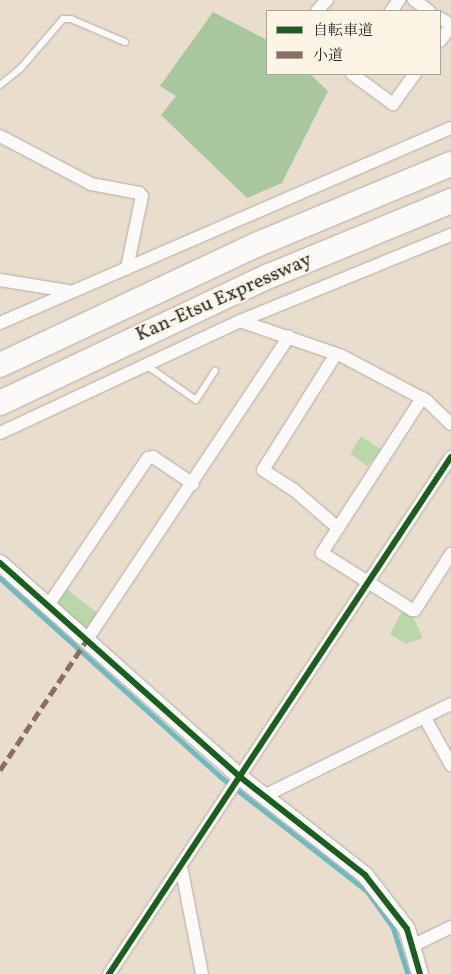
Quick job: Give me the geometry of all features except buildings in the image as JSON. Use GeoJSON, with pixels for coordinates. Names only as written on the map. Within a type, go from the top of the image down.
{"type":"FeatureCollection","features":[{"type":"Feature","properties":{"kind":"highway","name":"Kan-Etsu Expressway"},"geometry":{"type":"LineString","coordinates":[[0,365],[256,245],[451,164]]}},
{"type":"Feature","properties":{"kind":"highway","name":"Kan-Etsu Expressway"},"geometry":{"type":"LineString","coordinates":[[0,403],[269,276],[451,202]]}},
{"type":"Feature","properties":{"kind":"street"},"geometry":{"type":"LineString","coordinates":[[318,10],[327,0]]}},
{"type":"Feature","properties":{"kind":"street"},"geometry":{"type":"LineString","coordinates":[[392,10],[400,0]]}},
{"type":"Feature","properties":{"kind":"street"},"geometry":{"type":"LineString","coordinates":[[414,0],[428,10]]}},
{"type":"Feature","properties":{"kind":"street"},"geometry":{"type":"LineString","coordinates":[[441,40],[451,26]]}},
{"type":"Feature","properties":{"kind":"street"},"geometry":{"type":"LineString","coordinates":[[353,75],[393,104],[414,75]]}},
{"type":"Feature","properties":{"kind":"street"},"geometry":{"type":"LineString","coordinates":[[0,323],[68,291],[127,268],[451,128]]}},
{"type":"Feature","properties":{"kind":"street"},"geometry":{"type":"LineString","coordinates":[[0,136],[91,184],[140,193],[142,196],[127,268]]}},
{"type":"Feature","properties":{"kind":"street"},"geometry":{"type":"LineString","coordinates":[[0,433],[240,321],[451,235]]}},
{"type":"Feature","properties":{"kind":"street"},"geometry":{"type":"LineString","coordinates":[[0,280],[68,291]]}},
{"type":"Feature","properties":{"kind":"street"},"geometry":{"type":"LineString","coordinates":[[240,321],[336,354],[422,398],[451,424]]}},
{"type":"Feature","properties":{"kind":"street"},"geometry":{"type":"LineString","coordinates":[[86,641],[193,484],[289,337]]}},
{"type":"Feature","properties":{"kind":"street"},"geometry":{"type":"LineString","coordinates":[[336,354],[263,470],[294,490],[338,528]]}},
{"type":"Feature","properties":{"kind":"street"},"geometry":{"type":"LineString","coordinates":[[422,398],[322,553],[415,610],[451,554]]}},
{"type":"Feature","properties":{"kind":"street"},"geometry":{"type":"LineString","coordinates":[[47,607],[148,458],[152,457],[193,484]]}},
{"type":"Feature","properties":{"kind":"street"},"geometry":{"type":"LineString","coordinates":[[109,974],[451,457]]}},
{"type":"Feature","properties":{"kind":"street"},"geometry":{"type":"LineString","coordinates":[[0,563],[47,607],[240,777],[365,875],[388,902],[414,945],[420,974]]}},
{"type":"Feature","properties":{"kind":"street"},"geometry":{"type":"LineString","coordinates":[[264,796],[451,704]]}},
{"type":"Feature","properties":{"kind":"street"},"geometry":{"type":"LineString","coordinates":[[424,718],[451,765]]}},
{"type":"Feature","properties":{"kind":"street"},"geometry":{"type":"LineString","coordinates":[[181,866],[202,974]]}},
{"type":"Feature","properties":{"kind":"street"},"geometry":{"type":"LineString","coordinates":[[414,945],[451,927]]}},
{"type":"Feature","properties":{"kind":"lane"},"geometry":{"type":"LineString","coordinates":[[0,85],[20,69],[63,20],[71,19],[125,42]]}},
{"type":"Feature","properties":{"kind":"lane"},"geometry":{"type":"LineString","coordinates":[[145,364],[196,400],[215,371]]}},
{"type":"Feature","properties":{"kind":"green space"},"geometry":{"type":"Polygon","coordinates":[[[213,12],[266,39],[266,75],[311,75],[328,91],[282,183],[247,198],[161,115],[176,96],[160,86],[213,12]]]}},
{"type":"Feature","properties":{"kind":"green space"},"geometry":{"type":"Polygon","coordinates":[[[361,436],[382,450],[367,466],[350,454],[361,436]]]}},
{"type":"Feature","properties":{"kind":"green space"},"geometry":{"type":"Polygon","coordinates":[[[65,588],[100,615],[91,627],[85,628],[61,610],[63,607],[55,601],[65,588]]]}},
{"type":"Feature","properties":{"kind":"green space"},"geometry":{"type":"Polygon","coordinates":[[[402,611],[413,617],[423,638],[406,644],[390,634],[402,611]]]}},
{"type":"Feature","properties":{"kind":"waterway"},"geometry":{"type":"LineString","coordinates":[[0,578],[221,777],[367,891],[393,927],[408,974]]}},
{"type":"Feature","properties":{"kind":"marked path"},"geometry":{"type":"LineString","coordinates":[[0,770],[86,641]]}},
{"type":"Feature","properties":{"kind":"cycle path"},"geometry":{"type":"LineString","coordinates":[[109,974],[451,457]]}},
{"type":"Feature","properties":{"kind":"cycle path"},"geometry":{"type":"LineString","coordinates":[[0,563],[240,777],[365,875],[407,929],[420,974]]}}]}
